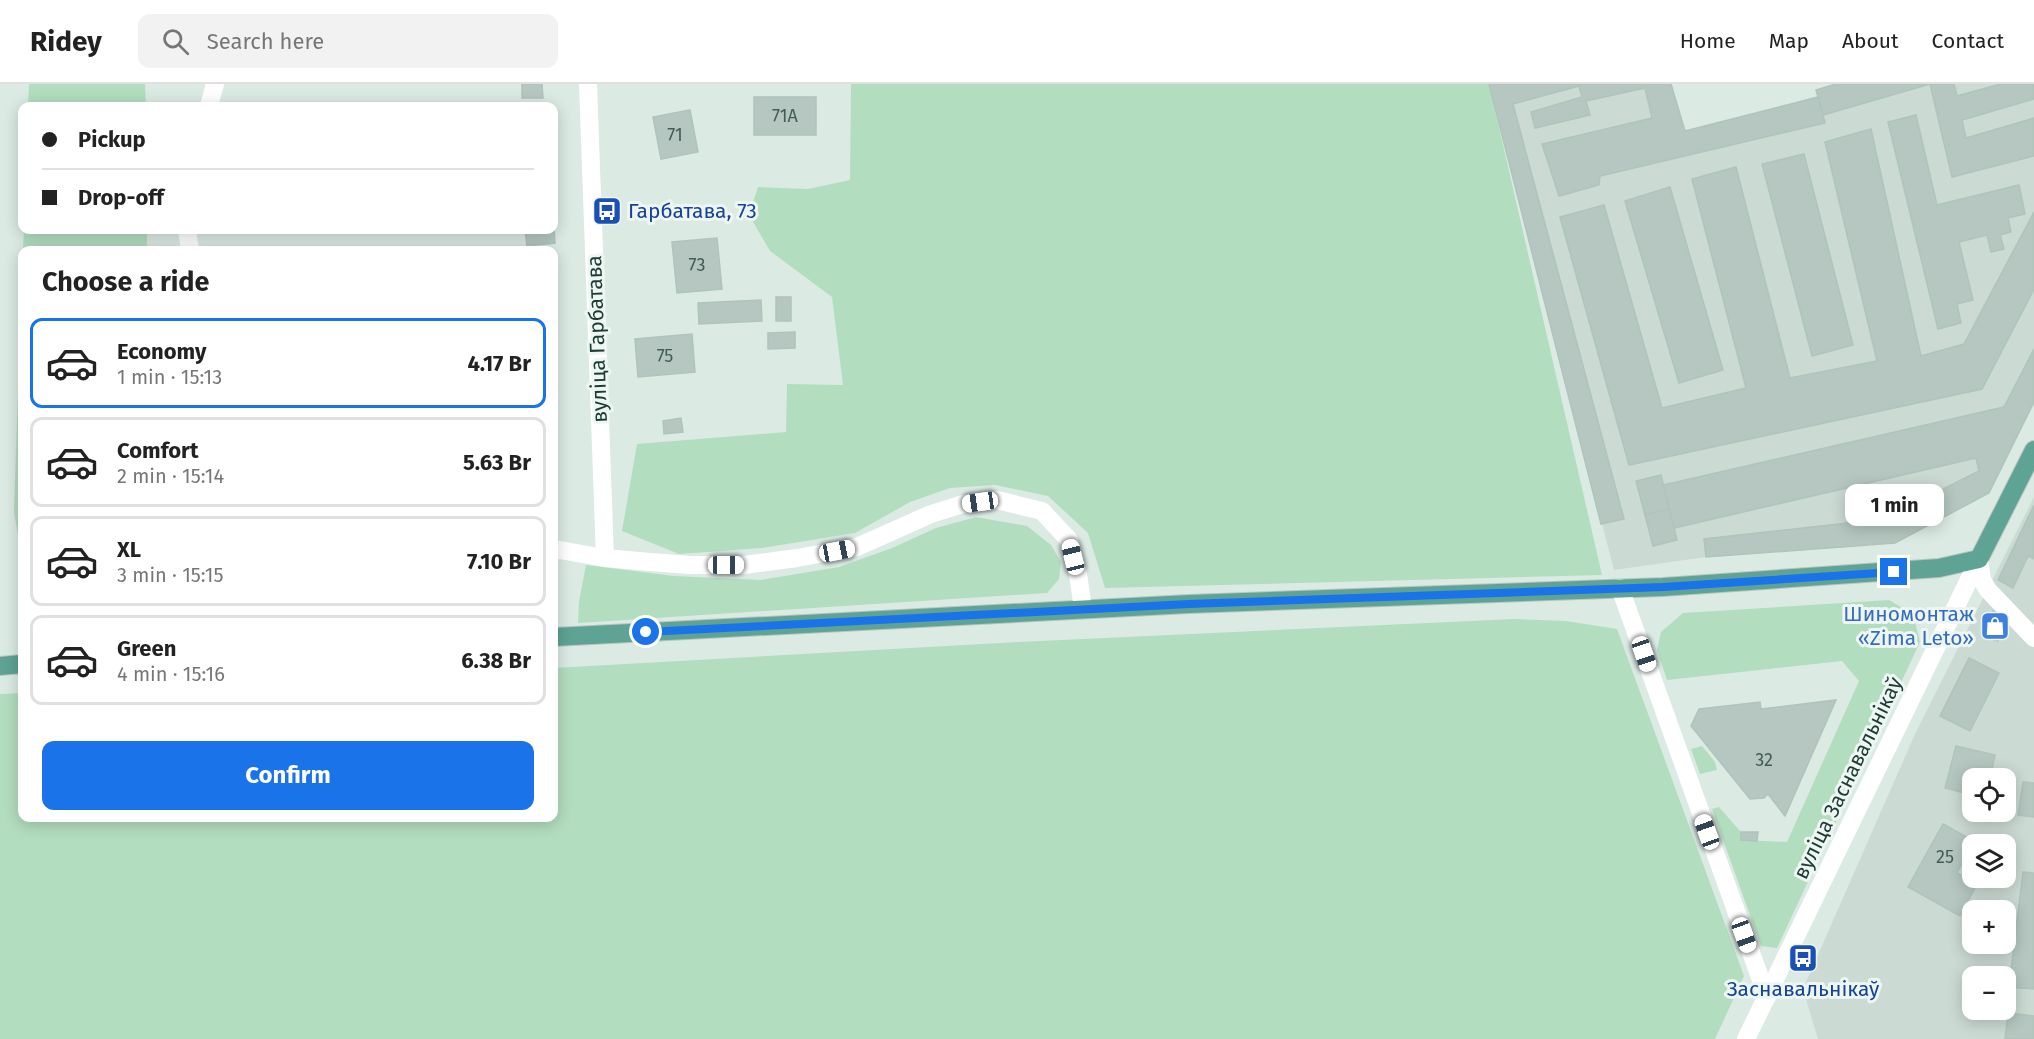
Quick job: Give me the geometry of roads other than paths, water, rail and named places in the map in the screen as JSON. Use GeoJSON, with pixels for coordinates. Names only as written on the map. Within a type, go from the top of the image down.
{"type":"FeatureCollection","features":[{"type":"Feature","properties":{"kind":"main road","name":"вуліца Заснавальнікаў"},"geometry":{"type":"LineString","coordinates":[[1979,559],[2034,450]]}},
{"type":"Feature","properties":{"kind":"main road"},"geometry":{"type":"LineString","coordinates":[[558,637],[1083,609],[1620,588],[1894,572],[1939,568],[1979,559]]}},
{"type":"Feature","properties":{"kind":"main road"},"geometry":{"type":"LineString","coordinates":[[0,666],[18,664]]}},
{"type":"Feature","properties":{"kind":"street"},"geometry":{"type":"LineString","coordinates":[[210,102],[215,84]]}},
{"type":"Feature","properties":{"kind":"street","name":"вуліца Гарбатава"},"geometry":{"type":"LineString","coordinates":[[588,84],[605,558]]}},
{"type":"Feature","properties":{"kind":"street"},"geometry":{"type":"LineString","coordinates":[[558,550],[605,558],[690,565],[733,565],[797,558],[857,547],[931,514],[963,504],[997,500],[1042,511],[1069,540],[1078,574],[1083,609]]}},
{"type":"Feature","properties":{"kind":"street"},"geometry":{"type":"LineString","coordinates":[[1979,559],[1982,580],[1988,590],[2034,638]]}},
{"type":"Feature","properties":{"kind":"street","name":"вуліца Заснавальнікаў"},"geometry":{"type":"LineString","coordinates":[[1746,1039],[1979,559]]}},
{"type":"Feature","properties":{"kind":"street"},"geometry":{"type":"LineString","coordinates":[[1620,588],[1767,997]]}},
{"type":"Feature","properties":{"kind":"place","name":"Гарбатава, 73"},"geometry":{"type":"Point","coordinates":[607,211]}},
{"type":"Feature","properties":{"kind":"place","name":"Шиномонтаж «Zima Leto»"},"geometry":{"type":"Point","coordinates":[1995,626]}},
{"type":"Feature","properties":{"kind":"place","name":"Заснавальнікаў"},"geometry":{"type":"Point","coordinates":[1803,958]}}]}
